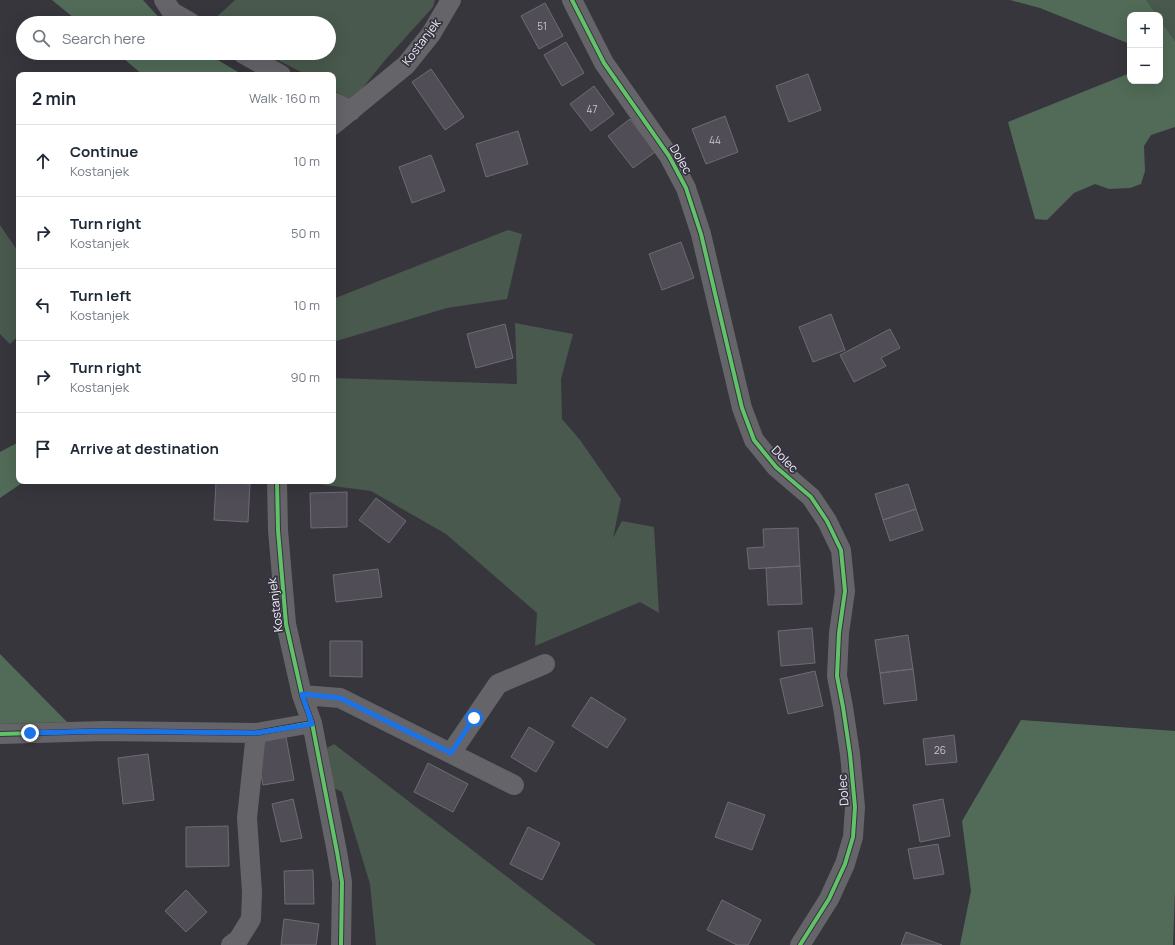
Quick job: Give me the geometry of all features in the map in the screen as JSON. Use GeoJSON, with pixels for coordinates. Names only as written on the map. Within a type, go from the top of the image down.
{"type":"FeatureCollection","features":[{"type":"Feature","properties":{"kind":"street"},"geometry":{"type":"LineString","coordinates":[[164,0],[172,12],[179,16]]}},
{"type":"Feature","properties":{"kind":"street","name":"Kostanjek"},"geometry":{"type":"LineString","coordinates":[[336,124],[406,65],[431,34],[451,0]]}},
{"type":"Feature","properties":{"kind":"street","name":"Dolec"},"geometry":{"type":"LineString","coordinates":[[572,0],[604,63],[669,156],[686,188],[701,234],[742,408],[754,440],[776,467],[811,497],[828,521],[841,550],[845,591],[839,633],[837,676],[850,754],[854,807],[853,837],[845,864],[829,899],[800,945]]}},
{"type":"Feature","properties":{"kind":"street"},"geometry":{"type":"LineString","coordinates":[[254,60],[276,72]]}},
{"type":"Feature","properties":{"kind":"street"},"geometry":{"type":"LineString","coordinates":[[336,104],[351,111]]}},
{"type":"Feature","properties":{"kind":"street","name":"Kostanjek"},"geometry":{"type":"LineString","coordinates":[[277,484],[278,530],[286,624],[302,694],[312,724],[342,882],[341,945]]}},
{"type":"Feature","properties":{"kind":"street"},"geometry":{"type":"LineString","coordinates":[[451,753],[498,684],[545,664]]}},
{"type":"Feature","properties":{"kind":"street"},"geometry":{"type":"LineString","coordinates":[[302,694],[340,698],[514,785]]}},
{"type":"Feature","properties":{"kind":"street"},"geometry":{"type":"LineString","coordinates":[[0,734],[104,731],[256,733],[312,724]]}},
{"type":"Feature","properties":{"kind":"street"},"geometry":{"type":"LineString","coordinates":[[231,945],[238,940],[251,919],[252,877],[247,818],[256,733]]}},
{"type":"Feature","properties":{"kind":"green space"},"geometry":{"type":"Polygon","coordinates":[[[52,0],[143,0],[158,16],[71,16],[52,0]]]}},
{"type":"Feature","properties":{"kind":"green space"},"geometry":{"type":"Polygon","coordinates":[[[235,0],[435,0],[433,7],[386,59],[352,101],[336,92],[336,72],[301,72],[278,60],[336,60],[336,16],[218,16],[235,0]]]}},
{"type":"Feature","properties":{"kind":"green space"},"geometry":{"type":"Polygon","coordinates":[[[1010,0],[1146,0],[1155,12],[1127,12],[1127,43],[1040,8],[1010,0]]]}},
{"type":"Feature","properties":{"kind":"green space"},"geometry":{"type":"Polygon","coordinates":[[[1146,0],[1175,0],[1175,41],[1163,24],[1163,12],[1155,12],[1146,0]]]}},
{"type":"Feature","properties":{"kind":"green space"},"geometry":{"type":"Polygon","coordinates":[[[1163,24],[1175,41],[1175,127],[1151,135],[1144,146],[1145,171],[1141,184],[1130,188],[1109,189],[1095,184],[1074,193],[1047,220],[1035,219],[1008,122],[1127,74],[1127,84],[1163,84],[1163,24]]]}},
{"type":"Feature","properties":{"kind":"green space"},"geometry":{"type":"Polygon","coordinates":[[[125,60],[218,60],[238,72],[139,72],[125,60]]]}},
{"type":"Feature","properties":{"kind":"green space"},"geometry":{"type":"Polygon","coordinates":[[[0,225],[16,249],[16,338],[10,344],[0,334],[0,225]]]}},
{"type":"Feature","properties":{"kind":"green space"},"geometry":{"type":"Polygon","coordinates":[[[508,230],[522,234],[507,299],[447,308],[336,341],[336,298],[508,230]]]}},
{"type":"Feature","properties":{"kind":"green space"},"geometry":{"type":"Polygon","coordinates":[[[515,323],[573,334],[561,379],[562,419],[580,440],[621,499],[613,538],[622,521],[654,527],[659,613],[640,602],[535,646],[537,613],[446,534],[371,491],[318,484],[336,484],[336,378],[517,384],[515,323]]]}},
{"type":"Feature","properties":{"kind":"green space"},"geometry":{"type":"Polygon","coordinates":[[[16,444],[16,484],[21,484],[0,498],[0,452],[16,444]]]}},
{"type":"Feature","properties":{"kind":"green space"},"geometry":{"type":"Polygon","coordinates":[[[0,654],[67,722],[0,724],[0,654]]]}},
{"type":"Feature","properties":{"kind":"green space"},"geometry":{"type":"Polygon","coordinates":[[[1021,720],[1175,731],[1175,890],[1173,945],[960,945],[971,891],[962,821],[1021,720]]]}},
{"type":"Feature","properties":{"kind":"green space"},"geometry":{"type":"Polygon","coordinates":[[[334,744],[596,945],[376,945],[370,884],[342,792],[334,788],[327,748],[334,744]]]}},
{"type":"Feature","properties":{"kind":"building"},"geometry":{"type":"Polygon","coordinates":[[[545,3],[563,36],[539,49],[521,16],[545,3]]]}},
{"type":"Feature","properties":{"kind":"building"},"geometry":{"type":"Polygon","coordinates":[[[566,42],[584,73],[562,86],[544,55],[566,42]]]}},
{"type":"Feature","properties":{"kind":"building"},"geometry":{"type":"Polygon","coordinates":[[[431,69],[464,117],[445,130],[412,82],[431,69]]]}},
{"type":"Feature","properties":{"kind":"building"},"geometry":{"type":"Polygon","coordinates":[[[808,74],[821,110],[789,122],[776,86],[808,74]]]}},
{"type":"Feature","properties":{"kind":"building"},"geometry":{"type":"Polygon","coordinates":[[[594,86],[614,114],[591,131],[570,104],[594,86]]]}},
{"type":"Feature","properties":{"kind":"building"},"geometry":{"type":"Polygon","coordinates":[[[725,116],[738,152],[706,164],[692,129],[725,116]]]}},
{"type":"Feature","properties":{"kind":"building"},"geometry":{"type":"Polygon","coordinates":[[[630,119],[655,152],[633,168],[608,136],[630,119]]]}},
{"type":"Feature","properties":{"kind":"building"},"geometry":{"type":"Polygon","coordinates":[[[518,131],[528,164],[486,177],[476,144],[518,131]]]}},
{"type":"Feature","properties":{"kind":"building"},"geometry":{"type":"Polygon","coordinates":[[[431,155],[445,191],[412,203],[399,167],[431,155]]]}},
{"type":"Feature","properties":{"kind":"building"},"geometry":{"type":"Polygon","coordinates":[[[681,242],[694,278],[662,290],[649,254],[681,242]]]}},
{"type":"Feature","properties":{"kind":"building"},"geometry":{"type":"Polygon","coordinates":[[[831,314],[845,350],[813,362],[799,327],[831,314]]]}},
{"type":"Feature","properties":{"kind":"building"},"geometry":{"type":"Polygon","coordinates":[[[505,324],[513,358],[476,368],[467,334],[505,324]]]}},
{"type":"Feature","properties":{"kind":"building"},"geometry":{"type":"Polygon","coordinates":[[[890,329],[900,348],[881,358],[886,366],[854,382],[840,355],[890,329]]]}},
{"type":"Feature","properties":{"kind":"building"},"geometry":{"type":"Polygon","coordinates":[[[216,484],[250,484],[248,522],[214,520],[216,484]]]}},
{"type":"Feature","properties":{"kind":"building"},"geometry":{"type":"Polygon","coordinates":[[[908,484],[916,509],[883,520],[875,494],[908,484]]]}},
{"type":"Feature","properties":{"kind":"building"},"geometry":{"type":"Polygon","coordinates":[[[347,492],[347,527],[311,528],[310,493],[347,492]]]}},
{"type":"Feature","properties":{"kind":"building"},"geometry":{"type":"Polygon","coordinates":[[[376,498],[406,521],[389,543],[359,520],[376,498]]]}},
{"type":"Feature","properties":{"kind":"building"},"geometry":{"type":"Polygon","coordinates":[[[916,509],[923,530],[890,541],[883,520],[916,509]]]}},
{"type":"Feature","properties":{"kind":"building"},"geometry":{"type":"Polygon","coordinates":[[[798,528],[800,566],[749,569],[747,548],[764,547],[763,529],[798,528]]]}},
{"type":"Feature","properties":{"kind":"building"},"geometry":{"type":"Polygon","coordinates":[[[800,566],[802,604],[768,605],[766,568],[800,566]]]}},
{"type":"Feature","properties":{"kind":"building"},"geometry":{"type":"Polygon","coordinates":[[[378,569],[382,597],[336,602],[333,575],[378,569]]]}},
{"type":"Feature","properties":{"kind":"building"},"geometry":{"type":"Polygon","coordinates":[[[812,628],[815,663],[781,666],[778,631],[812,628]]]}},
{"type":"Feature","properties":{"kind":"building"},"geometry":{"type":"Polygon","coordinates":[[[908,635],[913,669],[880,673],[875,640],[908,635]]]}},
{"type":"Feature","properties":{"kind":"building"},"geometry":{"type":"Polygon","coordinates":[[[330,641],[362,641],[362,677],[330,676],[330,641]]]}},
{"type":"Feature","properties":{"kind":"building"},"geometry":{"type":"Polygon","coordinates":[[[913,669],[917,700],[884,704],[880,673],[913,669]]]}},
{"type":"Feature","properties":{"kind":"building"},"geometry":{"type":"Polygon","coordinates":[[[815,671],[823,706],[788,714],[780,679],[815,671]]]}},
{"type":"Feature","properties":{"kind":"building"},"geometry":{"type":"Polygon","coordinates":[[[591,697],[626,719],[607,748],[572,726],[591,697]]]}},
{"type":"Feature","properties":{"kind":"building"},"geometry":{"type":"Polygon","coordinates":[[[529,727],[554,742],[536,772],[511,757],[529,727]]]}},
{"type":"Feature","properties":{"kind":"building"},"geometry":{"type":"Polygon","coordinates":[[[954,735],[957,762],[926,765],[923,739],[954,735]]]}},
{"type":"Feature","properties":{"kind":"building"},"geometry":{"type":"Polygon","coordinates":[[[286,737],[294,780],[263,785],[255,743],[286,737]]]}},
{"type":"Feature","properties":{"kind":"building"},"geometry":{"type":"Polygon","coordinates":[[[148,754],[154,800],[123,804],[118,758],[148,754]]]}},
{"type":"Feature","properties":{"kind":"building"},"geometry":{"type":"Polygon","coordinates":[[[428,763],[468,784],[453,812],[414,792],[428,763]]]}},
{"type":"Feature","properties":{"kind":"building"},"geometry":{"type":"Polygon","coordinates":[[[293,799],[302,838],[281,842],[272,804],[293,799]]]}},
{"type":"Feature","properties":{"kind":"building"},"geometry":{"type":"Polygon","coordinates":[[[943,799],[950,836],[920,842],[913,805],[943,799]]]}},
{"type":"Feature","properties":{"kind":"building"},"geometry":{"type":"Polygon","coordinates":[[[728,802],[765,815],[752,850],[715,837],[728,802]]]}},
{"type":"Feature","properties":{"kind":"building"},"geometry":{"type":"Polygon","coordinates":[[[228,826],[229,866],[186,867],[186,827],[228,826]]]}},
{"type":"Feature","properties":{"kind":"building"},"geometry":{"type":"Polygon","coordinates":[[[528,827],[560,843],[542,880],[510,864],[528,827]]]}},
{"type":"Feature","properties":{"kind":"building"},"geometry":{"type":"Polygon","coordinates":[[[938,844],[944,874],[914,879],[908,849],[938,844]]]}},
{"type":"Feature","properties":{"kind":"building"},"geometry":{"type":"Polygon","coordinates":[[[313,870],[314,904],[285,904],[284,871],[313,870]]]}},
{"type":"Feature","properties":{"kind":"building"},"geometry":{"type":"Polygon","coordinates":[[[186,890],[207,912],[186,932],[165,911],[186,890]]]}},
{"type":"Feature","properties":{"kind":"building"},"geometry":{"type":"Polygon","coordinates":[[[722,900],[761,920],[748,945],[737,945],[707,930],[722,900]]]}},
{"type":"Feature","properties":{"kind":"building"},"geometry":{"type":"Polygon","coordinates":[[[284,919],[319,924],[316,945],[281,945],[284,919]]]}},
{"type":"Feature","properties":{"kind":"building"},"geometry":{"type":"Polygon","coordinates":[[[906,932],[942,945],[901,945],[906,932]]]}},
{"type":"Feature","properties":{"kind":"cycle path"},"geometry":{"type":"LineString","coordinates":[[572,0],[604,63],[669,156],[686,188],[701,234],[742,408],[754,440],[776,467],[811,497],[827,521],[841,550],[845,591],[839,633],[837,676],[850,754],[855,807],[853,837],[845,864],[829,899],[800,945]]}},
{"type":"Feature","properties":{"kind":"cycle path"},"geometry":{"type":"LineString","coordinates":[[277,484],[278,530],[286,624],[302,695],[312,723],[337,852],[342,882],[341,945]]}},
{"type":"Feature","properties":{"kind":"cycle path"},"geometry":{"type":"LineString","coordinates":[[0,734],[104,731],[256,733],[312,723]]}},
{"type":"Feature","properties":{"kind":"route"},"geometry":{"type":"LineString","coordinates":[[30,733],[104,731],[256,733],[312,724],[302,694],[340,698],[451,753],[474,718]]}}]}
